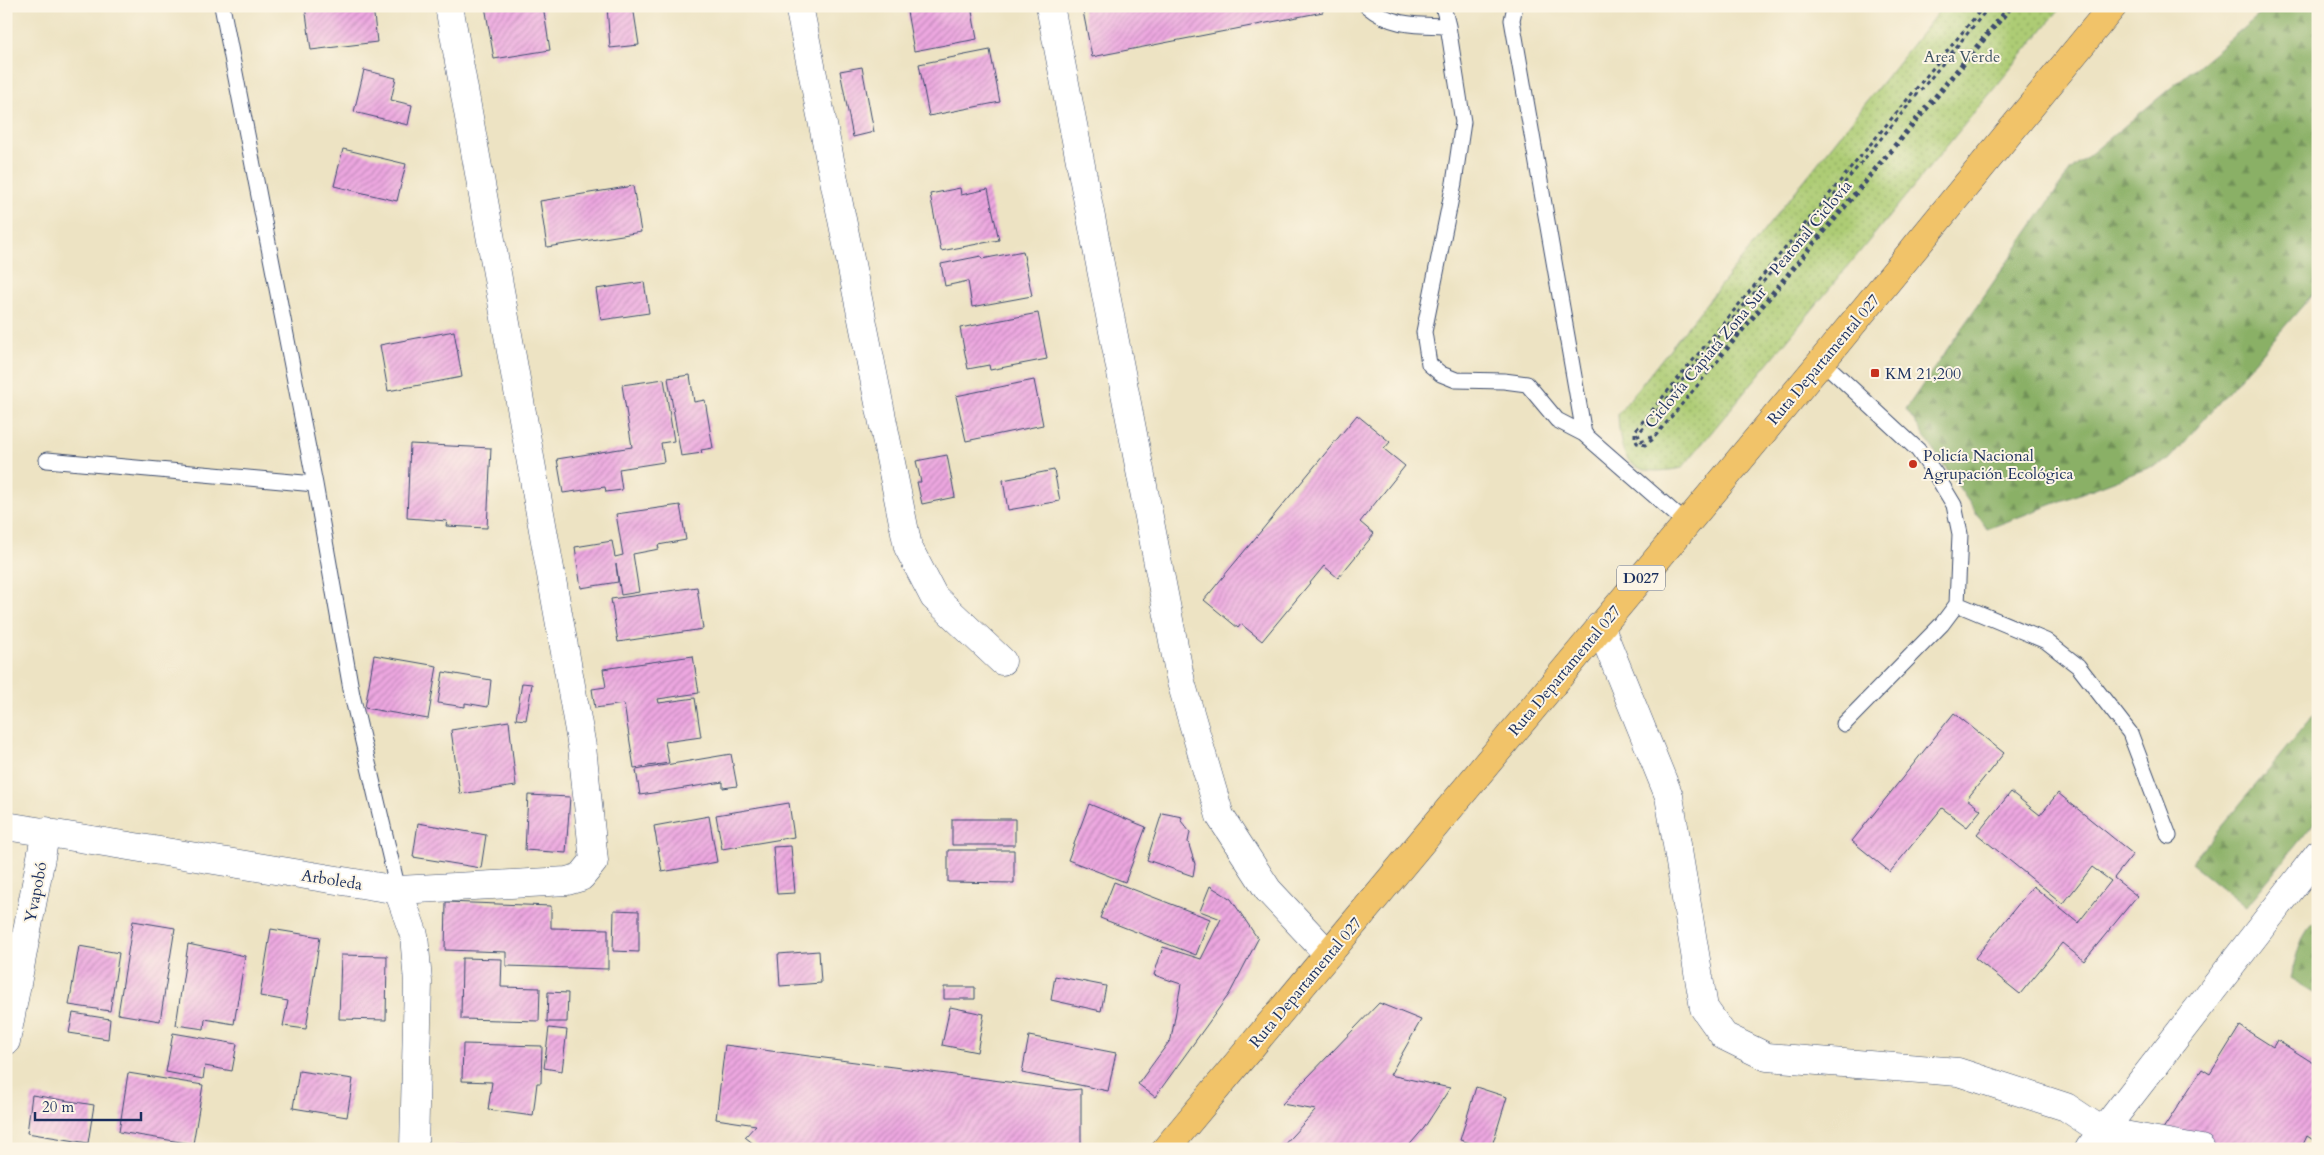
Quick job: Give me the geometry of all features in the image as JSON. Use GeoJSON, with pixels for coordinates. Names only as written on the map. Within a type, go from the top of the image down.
{"type":"FeatureCollection","features":[{"type":"Feature","properties":{"kind":"main road","name":"Ruta Departamental 027"},"geometry":{"type":"LineString","coordinates":[[1166,1149],[1600,626],[1687,524],[2114,6]]}},
{"type":"Feature","properties":{"kind":"street","name":"Arboleda"},"geometry":{"type":"LineString","coordinates":[[6,826],[46,831],[398,890],[567,881],[581,877],[594,861],[582,747],[449,6]]}},
{"type":"Feature","properties":{"kind":"street"},"geometry":{"type":"LineString","coordinates":[[799,6],[908,547],[934,597],[1002,661]]}},
{"type":"Feature","properties":{"kind":"street"},"geometry":{"type":"LineString","coordinates":[[1050,6],[1181,682],[1220,816],[1268,890],[1328,954]]}},
{"type":"Feature","properties":{"kind":"street"},"geometry":{"type":"LineString","coordinates":[[1600,626],[1669,796],[1704,1008],[1724,1036],[1767,1057],[1958,1072],[2066,1107],[2095,1140],[2201,1149]]}},
{"type":"Feature","properties":{"kind":"street","name":"Yvapobó"},"geometry":{"type":"LineString","coordinates":[[6,1041],[46,831]]}},
{"type":"Feature","properties":{"kind":"street"},"geometry":{"type":"LineString","coordinates":[[2095,1140],[2318,854]]}},
{"type":"Feature","properties":{"kind":"street"},"geometry":{"type":"LineString","coordinates":[[398,890],[414,936],[418,982],[414,1149]]}},
{"type":"Feature","properties":{"kind":"lane"},"geometry":{"type":"LineString","coordinates":[[222,6],[315,484],[352,696],[398,890]]}},
{"type":"Feature","properties":{"kind":"lane"},"geometry":{"type":"LineString","coordinates":[[1367,6],[1380,16],[1409,25],[1448,26]]}},
{"type":"Feature","properties":{"kind":"lane"},"geometry":{"type":"LineString","coordinates":[[1443,6],[1448,26],[1463,122],[1454,183],[1424,332],[1429,364],[1441,374],[1456,380],[1504,380],[1527,384],[1557,420],[1584,434],[1687,524]]}},
{"type":"Feature","properties":{"kind":"lane"},"geometry":{"type":"LineString","coordinates":[[1515,6],[1512,20],[1584,434]]}},
{"type":"Feature","properties":{"kind":"lane"},"geometry":{"type":"LineString","coordinates":[[1822,361],[1918,450],[1954,505],[1960,534],[1957,604],[1942,624],[1844,724]]}},
{"type":"Feature","properties":{"kind":"lane"},"geometry":{"type":"LineString","coordinates":[[47,460],[315,484]]}},
{"type":"Feature","properties":{"kind":"lane"},"geometry":{"type":"LineString","coordinates":[[1957,604],[2046,641],[2078,666],[2130,733],[2169,836]]}},
{"type":"Feature","properties":{"kind":"path","name":"Ciclovía Capiatá Zona Sur"},"geometry":{"type":"LineString","coordinates":[[1984,6],[1636,431],[1635,438],[1637,443],[1645,444],[1652,440],[2013,6]]}},
{"type":"Feature","properties":{"kind":"path","name":"Peatonal Ciclovía"},"geometry":{"type":"LineString","coordinates":[[1990,6],[1639,432],[1641,441],[1650,439],[1656,432],[2009,6]]}},
{"type":"Feature","properties":{"kind":"green space","name":"Area Verde"},"geometry":{"type":"Polygon","coordinates":[[[1943,6],[2062,6],[1682,468],[1650,471],[1639,468],[1631,463],[1625,455],[1622,445],[1618,414],[1943,6]]]}},
{"type":"Feature","properties":{"kind":"green space"},"geometry":{"type":"Polygon","coordinates":[[[2270,6],[2318,6],[2318,288],[2169,460],[1987,529],[1906,409],[2070,171],[2270,6]]]}},
{"type":"Feature","properties":{"kind":"green space"},"geometry":{"type":"Polygon","coordinates":[[[2318,710],[2318,818],[2246,907],[2191,863],[2318,710]]]}},
{"type":"Feature","properties":{"kind":"green space"},"geometry":{"type":"Polygon","coordinates":[[[2318,920],[2318,993],[2315,993],[2290,978],[2303,938],[2318,920]]]}},
{"type":"Feature","properties":{"kind":"building"},"geometry":{"type":"Polygon","coordinates":[[[305,6],[373,6],[377,42],[311,50],[305,6]]]}},
{"type":"Feature","properties":{"kind":"building"},"geometry":{"type":"Polygon","coordinates":[[[485,6],[543,6],[550,50],[494,59],[485,6]]]}},
{"type":"Feature","properties":{"kind":"building"},"geometry":{"type":"Polygon","coordinates":[[[607,6],[633,6],[639,45],[610,48],[607,6]]]}},
{"type":"Feature","properties":{"kind":"building"},"geometry":{"type":"Polygon","coordinates":[[[906,6],[971,6],[977,39],[914,51],[906,6]]]}},
{"type":"Feature","properties":{"kind":"building"},"geometry":{"type":"Polygon","coordinates":[[[1082,6],[1322,6],[1323,12],[1092,57],[1082,6]]]}},
{"type":"Feature","properties":{"kind":"building"},"geometry":{"type":"Polygon","coordinates":[[[990,50],[1000,102],[929,116],[919,64],[990,50]]]}},
{"type":"Feature","properties":{"kind":"building"},"geometry":{"type":"Polygon","coordinates":[[[862,67],[874,132],[853,137],[840,71],[862,67]]]}},
{"type":"Feature","properties":{"kind":"building"},"geometry":{"type":"Polygon","coordinates":[[[364,70],[396,78],[391,100],[412,105],[408,125],[354,112],[364,70]]]}},
{"type":"Feature","properties":{"kind":"building"},"geometry":{"type":"Polygon","coordinates":[[[343,149],[406,164],[397,201],[334,186],[343,149]]]}},
{"type":"Feature","properties":{"kind":"building"},"geometry":{"type":"Polygon","coordinates":[[[633,186],[641,232],[547,247],[540,201],[633,186]]]}},
{"type":"Feature","properties":{"kind":"building"},"geometry":{"type":"Polygon","coordinates":[[[960,188],[961,195],[988,189],[999,240],[941,251],[930,194],[960,188]]]}},
{"type":"Feature","properties":{"kind":"building"},"geometry":{"type":"Polygon","coordinates":[[[1023,251],[1032,296],[972,307],[968,281],[945,286],[941,264],[981,256],[982,259],[1023,251]]]}},
{"type":"Feature","properties":{"kind":"building"},"geometry":{"type":"Polygon","coordinates":[[[644,282],[649,313],[601,320],[596,289],[644,282]]]}},
{"type":"Feature","properties":{"kind":"building"},"geometry":{"type":"Polygon","coordinates":[[[1038,313],[1047,359],[990,370],[989,365],[968,369],[960,328],[1038,313]]]}},
{"type":"Feature","properties":{"kind":"building"},"geometry":{"type":"Polygon","coordinates":[[[454,331],[462,377],[388,391],[380,345],[454,331]]]}},
{"type":"Feature","properties":{"kind":"building"},"geometry":{"type":"Polygon","coordinates":[[[690,375],[694,402],[705,400],[713,448],[701,450],[702,453],[681,456],[668,378],[690,375]]]}},
{"type":"Feature","properties":{"kind":"building"},"geometry":{"type":"Polygon","coordinates":[[[664,379],[674,441],[661,443],[664,462],[619,469],[622,490],[606,492],[605,487],[563,493],[557,459],[632,447],[622,385],[664,379]]]}},
{"type":"Feature","properties":{"kind":"building"},"geometry":{"type":"Polygon","coordinates":[[[1034,380],[1043,425],[966,441],[956,396],[1034,380]]]}},
{"type":"Feature","properties":{"kind":"building"},"geometry":{"type":"Polygon","coordinates":[[[1357,415],[1390,442],[1384,449],[1405,466],[1360,522],[1374,534],[1338,578],[1324,566],[1262,641],[1241,624],[1238,628],[1204,600],[1357,415]]]}},
{"type":"Feature","properties":{"kind":"building"},"geometry":{"type":"Polygon","coordinates":[[[410,444],[491,448],[487,528],[446,526],[447,521],[407,518],[410,444]]]}},
{"type":"Feature","properties":{"kind":"building"},"geometry":{"type":"Polygon","coordinates":[[[947,455],[955,497],[922,504],[917,482],[921,482],[916,461],[947,455]]]}},
{"type":"Feature","properties":{"kind":"building"},"geometry":{"type":"Polygon","coordinates":[[[1054,470],[1060,501],[1008,510],[1003,480],[1054,470]]]}},
{"type":"Feature","properties":{"kind":"building"},"geometry":{"type":"Polygon","coordinates":[[[680,505],[686,540],[658,545],[659,549],[633,554],[639,592],[621,595],[616,564],[618,582],[581,588],[575,547],[612,541],[615,557],[623,555],[616,514],[680,505]]]}},
{"type":"Feature","properties":{"kind":"building"},"geometry":{"type":"Polygon","coordinates":[[[697,587],[703,629],[618,642],[611,599],[697,587]]]}},
{"type":"Feature","properties":{"kind":"building"},"geometry":{"type":"Polygon","coordinates":[[[374,655],[437,666],[428,719],[365,708],[374,655]]]}},
{"type":"Feature","properties":{"kind":"building"},"geometry":{"type":"Polygon","coordinates":[[[693,656],[699,693],[658,699],[659,703],[695,698],[701,737],[665,742],[669,763],[634,768],[624,704],[595,708],[592,689],[606,687],[603,669],[693,656]]]}},
{"type":"Feature","properties":{"kind":"building"},"geometry":{"type":"Polygon","coordinates":[[[443,672],[491,680],[488,707],[465,703],[465,707],[438,703],[443,672]]]}},
{"type":"Feature","properties":{"kind":"building"},"geometry":{"type":"Polygon","coordinates":[[[522,683],[532,684],[526,720],[516,719],[522,683]]]}},
{"type":"Feature","properties":{"kind":"building"},"geometry":{"type":"Polygon","coordinates":[[[1954,713],[2004,753],[1967,799],[1981,810],[1967,827],[1942,808],[1890,872],[1852,841],[1954,713]]]}},
{"type":"Feature","properties":{"kind":"building"},"geometry":{"type":"Polygon","coordinates":[[[509,721],[516,786],[460,794],[451,730],[509,721]]]}},
{"type":"Feature","properties":{"kind":"building"},"geometry":{"type":"Polygon","coordinates":[[[731,754],[737,786],[723,788],[723,782],[640,795],[636,770],[731,754]]]}},
{"type":"Feature","properties":{"kind":"building"},"geometry":{"type":"Polygon","coordinates":[[[2011,792],[2040,815],[2058,793],[2133,854],[2114,878],[2137,896],[2084,961],[2062,943],[2020,994],[1975,958],[2033,886],[2078,923],[2111,881],[2092,867],[2063,904],[1977,834],[2011,792]]]}},
{"type":"Feature","properties":{"kind":"building"},"geometry":{"type":"Polygon","coordinates":[[[528,795],[570,797],[566,853],[525,850],[528,795]]]}},
{"type":"Feature","properties":{"kind":"building"},"geometry":{"type":"Polygon","coordinates":[[[789,803],[794,837],[722,849],[716,815],[789,803]]]}},
{"type":"Feature","properties":{"kind":"building"},"geometry":{"type":"Polygon","coordinates":[[[1089,804],[1146,827],[1125,882],[1068,860],[1089,804]]]}},
{"type":"Feature","properties":{"kind":"building"},"geometry":{"type":"Polygon","coordinates":[[[1162,813],[1182,817],[1181,821],[1190,832],[1188,842],[1195,864],[1193,876],[1147,860],[1162,813]]]}},
{"type":"Feature","properties":{"kind":"building"},"geometry":{"type":"Polygon","coordinates":[[[709,816],[717,862],[662,872],[654,826],[709,816]]]}},
{"type":"Feature","properties":{"kind":"building"},"geometry":{"type":"Polygon","coordinates":[[[952,819],[1015,819],[1015,845],[952,845],[952,819]]]}},
{"type":"Feature","properties":{"kind":"building"},"geometry":{"type":"Polygon","coordinates":[[[418,823],[486,835],[481,868],[413,857],[418,823]]]}},
{"type":"Feature","properties":{"kind":"building"},"geometry":{"type":"Polygon","coordinates":[[[791,846],[795,893],[777,894],[773,847],[791,846]]]}},
{"type":"Feature","properties":{"kind":"building"},"geometry":{"type":"Polygon","coordinates":[[[948,850],[1014,850],[1014,883],[948,882],[948,850]]]}},
{"type":"Feature","properties":{"kind":"building"},"geometry":{"type":"Polygon","coordinates":[[[1114,882],[1210,919],[1196,955],[1100,918],[1114,882]]]}},
{"type":"Feature","properties":{"kind":"building"},"geometry":{"type":"Polygon","coordinates":[[[1210,886],[1231,899],[1258,939],[1230,993],[1155,1097],[1138,1084],[1171,1039],[1181,984],[1154,975],[1163,947],[1201,959],[1221,919],[1200,911],[1210,886]]]}},
{"type":"Feature","properties":{"kind":"building"},"geometry":{"type":"Polygon","coordinates":[[[446,902],[551,906],[551,928],[608,929],[608,969],[506,966],[506,952],[445,950],[446,902]]]}},
{"type":"Feature","properties":{"kind":"building"},"geometry":{"type":"Polygon","coordinates":[[[614,910],[639,911],[639,952],[613,951],[614,910]]]}},
{"type":"Feature","properties":{"kind":"building"},"geometry":{"type":"Polygon","coordinates":[[[133,921],[175,928],[160,1021],[118,1014],[133,921]]]}},
{"type":"Feature","properties":{"kind":"building"},"geometry":{"type":"Polygon","coordinates":[[[271,929],[320,937],[306,1029],[283,1026],[288,1001],[260,996],[271,929]]]}},
{"type":"Feature","properties":{"kind":"building"},"geometry":{"type":"Polygon","coordinates":[[[188,944],[245,956],[234,1024],[205,1019],[204,1029],[176,1025],[188,944]]]}},
{"type":"Feature","properties":{"kind":"building"},"geometry":{"type":"Polygon","coordinates":[[[79,946],[119,953],[110,1011],[69,1005],[79,946]]]}},
{"type":"Feature","properties":{"kind":"building"},"geometry":{"type":"Polygon","coordinates":[[[819,951],[821,983],[780,986],[778,954],[819,951]]]}},
{"type":"Feature","properties":{"kind":"building"},"geometry":{"type":"Polygon","coordinates":[[[341,955],[387,956],[386,1020],[339,1019],[341,955]]]}},
{"type":"Feature","properties":{"kind":"building"},"geometry":{"type":"Polygon","coordinates":[[[462,958],[502,959],[501,987],[540,988],[539,1021],[461,1019],[462,958]]]}},
{"type":"Feature","properties":{"kind":"building"},"geometry":{"type":"Polygon","coordinates":[[[1055,976],[1106,986],[1101,1011],[1051,1000],[1055,976]]]}},
{"type":"Feature","properties":{"kind":"building"},"geometry":{"type":"Polygon","coordinates":[[[944,987],[975,987],[975,999],[944,999],[944,987]]]}},
{"type":"Feature","properties":{"kind":"building"},"geometry":{"type":"Polygon","coordinates":[[[548,992],[568,993],[567,1022],[547,1022],[548,992]]]}},
{"type":"Feature","properties":{"kind":"building"},"geometry":{"type":"Polygon","coordinates":[[[1379,1003],[1421,1020],[1390,1075],[1450,1088],[1424,1128],[1406,1149],[1280,1149],[1316,1110],[1282,1104],[1379,1003]]]}},
{"type":"Feature","properties":{"kind":"building"},"geometry":{"type":"Polygon","coordinates":[[[950,1007],[984,1014],[977,1052],[942,1045],[950,1007]]]}},
{"type":"Feature","properties":{"kind":"building"},"geometry":{"type":"Polygon","coordinates":[[[73,1013],[110,1019],[108,1039],[69,1033],[73,1013]]]}},
{"type":"Feature","properties":{"kind":"building"},"geometry":{"type":"Polygon","coordinates":[[[2240,1026],[2273,1047],[2277,1040],[2318,1066],[2318,1143],[2307,1136],[2301,1149],[2219,1149],[2157,1138],[2202,1069],[2210,1074],[2240,1026]]]}},
{"type":"Feature","properties":{"kind":"building"},"geometry":{"type":"Polygon","coordinates":[[[549,1028],[567,1030],[562,1071],[544,1068],[549,1028]]]}},
{"type":"Feature","properties":{"kind":"building"},"geometry":{"type":"Polygon","coordinates":[[[173,1033],[237,1044],[232,1071],[205,1066],[203,1079],[166,1072],[173,1033]]]}},
{"type":"Feature","properties":{"kind":"building"},"geometry":{"type":"Polygon","coordinates":[[[1029,1036],[1116,1053],[1108,1091],[1022,1073],[1029,1036]]]}},
{"type":"Feature","properties":{"kind":"building"},"geometry":{"type":"Polygon","coordinates":[[[463,1044],[542,1046],[541,1083],[537,1083],[533,1116],[488,1110],[492,1082],[462,1081],[463,1044]]]}},
{"type":"Feature","properties":{"kind":"building"},"geometry":{"type":"Polygon","coordinates":[[[725,1045],[1069,1090],[1081,1089],[1081,1149],[760,1149],[745,1137],[756,1125],[716,1119],[725,1045]]]}},
{"type":"Feature","properties":{"kind":"building"},"geometry":{"type":"Polygon","coordinates":[[[299,1071],[353,1079],[347,1117],[293,1108],[299,1071]]]}},
{"type":"Feature","properties":{"kind":"building"},"geometry":{"type":"Polygon","coordinates":[[[128,1073],[203,1085],[193,1144],[119,1132],[128,1073]]]}},
{"type":"Feature","properties":{"kind":"building"},"geometry":{"type":"Polygon","coordinates":[[[1476,1087],[1507,1097],[1491,1149],[1460,1140],[1476,1087]]]}},
{"type":"Feature","properties":{"kind":"building"},"geometry":{"type":"Polygon","coordinates":[[[32,1095],[94,1105],[88,1143],[27,1133],[32,1095]]]}},
{"type":"Feature","properties":{"kind":"building"},"geometry":{"type":"Polygon","coordinates":[[[23,1144],[48,1148],[23,1149],[23,1144]]]}},
{"type":"Feature","properties":{"kind":"building"},"geometry":{"type":"Polygon","coordinates":[[[455,1145],[514,1146],[513,1149],[454,1149],[455,1145]]]}},
{"type":"Feature","properties":{"kind":"place","name":"KM 21,200"},"geometry":{"type":"Point","coordinates":[1875,373]}},
{"type":"Feature","properties":{"kind":"place","name":"Policía Nacional Agrupación Ecológica"},"geometry":{"type":"Point","coordinates":[1913,464]}}]}
